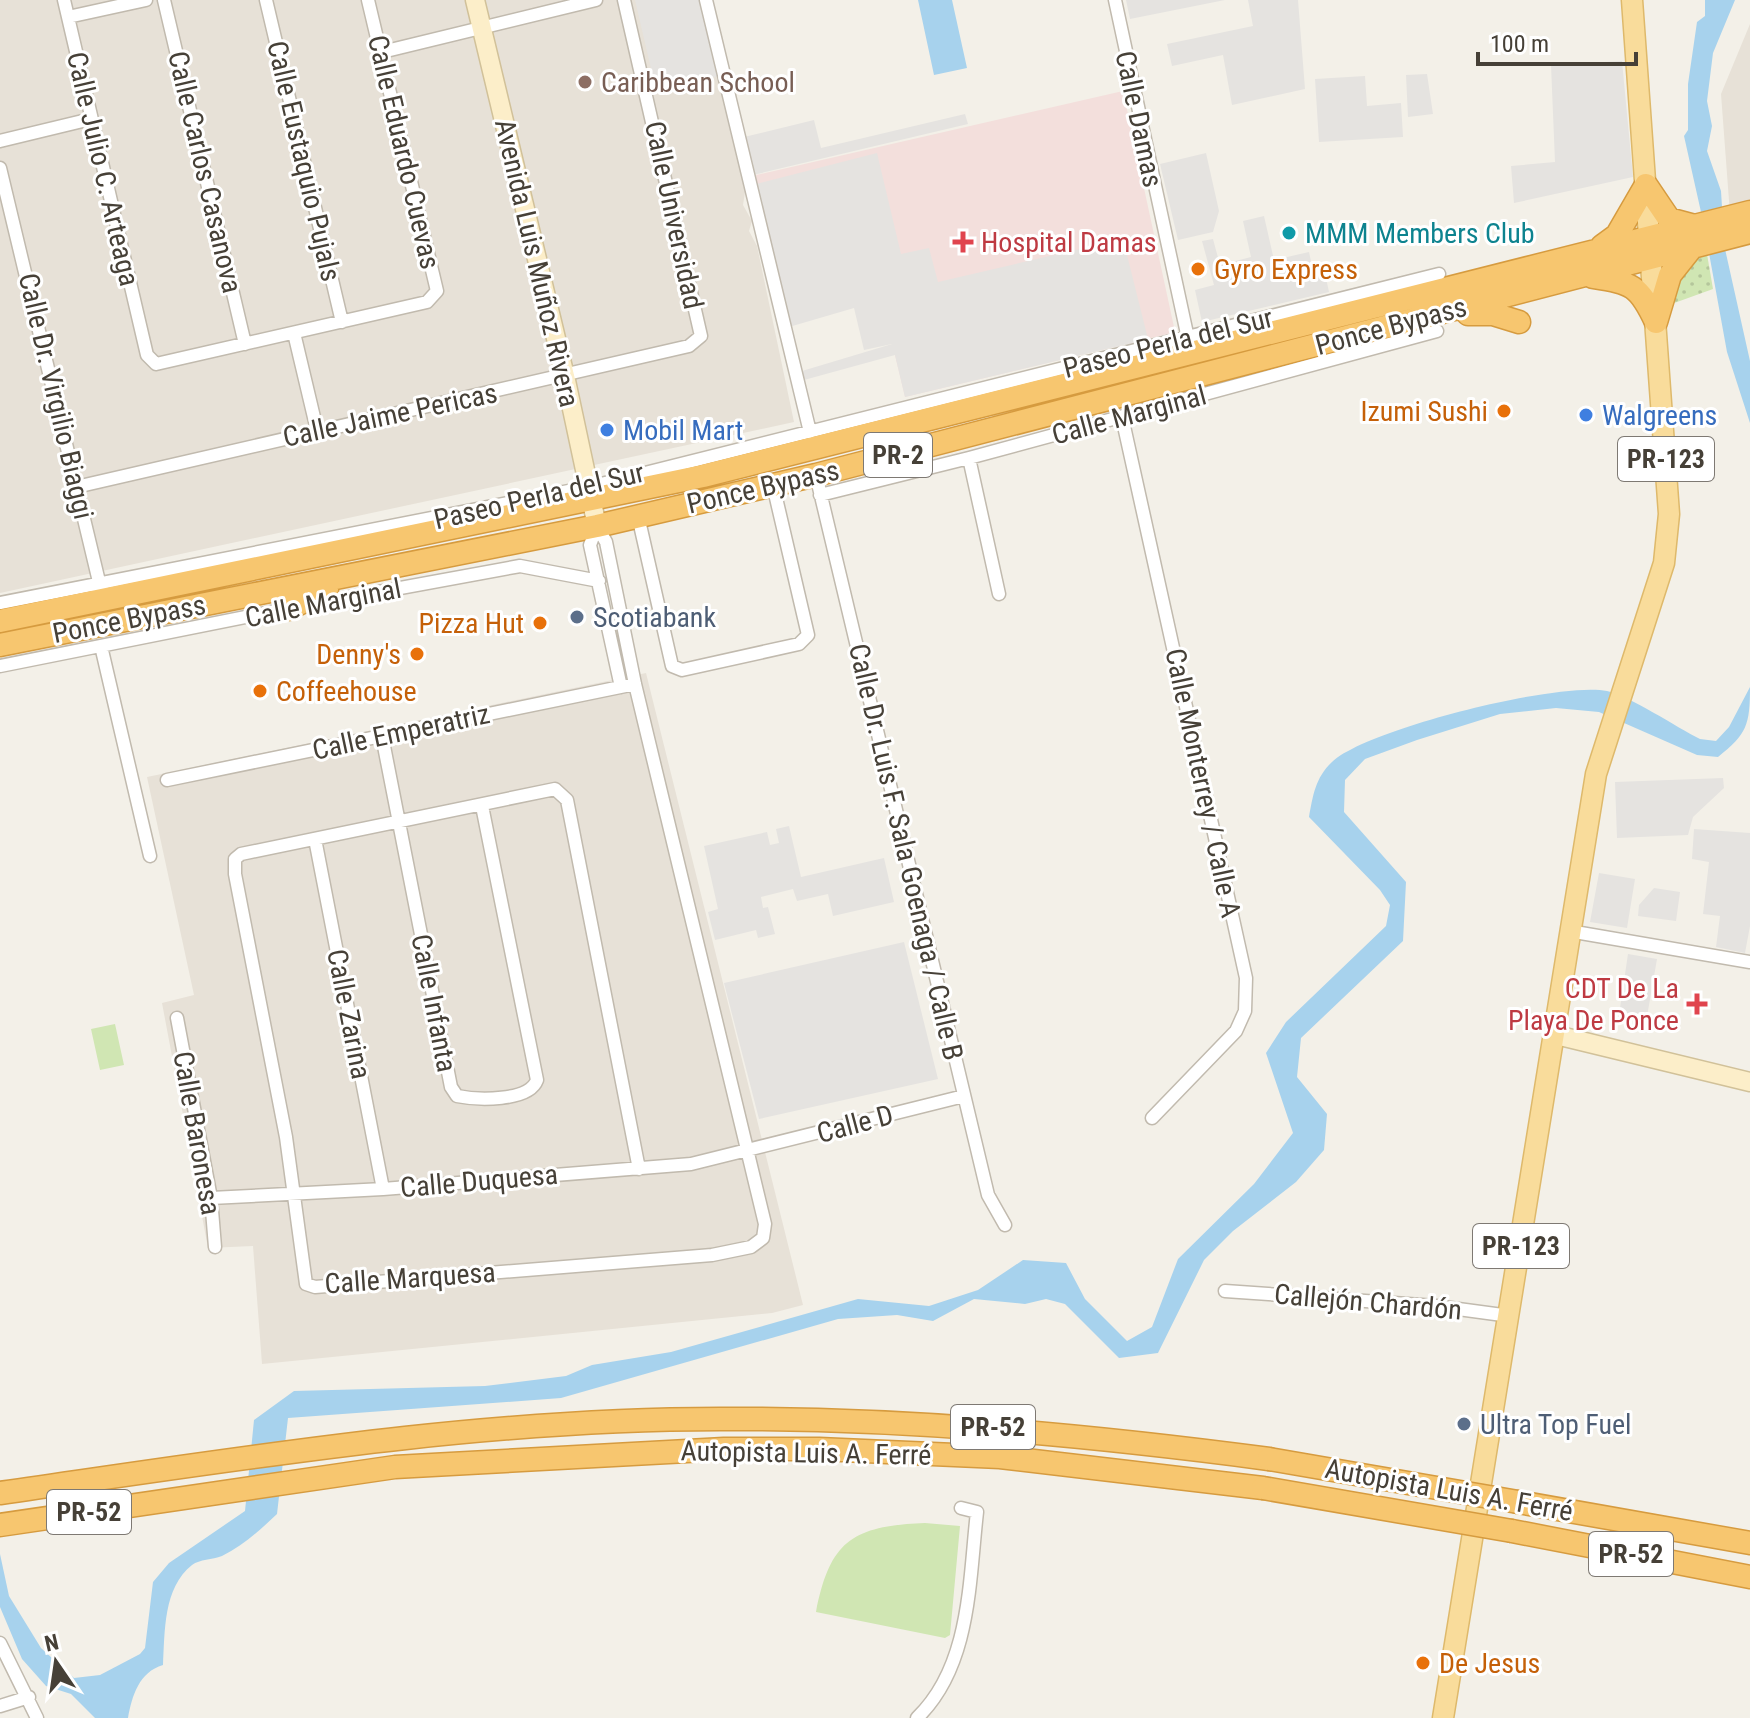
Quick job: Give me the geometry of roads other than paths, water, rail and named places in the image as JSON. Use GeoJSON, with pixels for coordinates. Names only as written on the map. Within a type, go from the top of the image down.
{"type":"FeatureCollection","features":[{"type":"Feature","properties":{"kind":"highway"},"geometry":{"type":"LineString","coordinates":[[1596,250],[1617,235],[1646,185],[1669,219],[1694,236],[1670,275],[1656,322]]}},
{"type":"Feature","properties":{"kind":"highway","name":"Ponce Bypass"},"geometry":{"type":"LineString","coordinates":[[0,645],[105,639],[370,573],[597,526],[773,485],[818,485],[1197,378],[1438,322],[1583,276],[1650,247],[1694,236],[1750,212]]}},
{"type":"Feature","properties":{"kind":"highway","name":"Ponce Bypass"},"geometry":{"type":"LineString","coordinates":[[1694,236],[1750,232]]}},
{"type":"Feature","properties":{"kind":"highway","name":"Ponce Bypass"},"geometry":{"type":"LineString","coordinates":[[0,621],[101,593],[780,458],[1190,346],[1596,250],[1650,247]]}},
{"type":"Feature","properties":{"kind":"highway"},"geometry":{"type":"LineString","coordinates":[[1439,274],[1482,278]]}},
{"type":"Feature","properties":{"kind":"highway"},"geometry":{"type":"LineString","coordinates":[[1583,276],[1628,282],[1644,295],[1656,322]]}},
{"type":"Feature","properties":{"kind":"highway"},"geometry":{"type":"LineString","coordinates":[[1438,322],[1493,314],[1519,322]]}},
{"type":"Feature","properties":{"kind":"highway"},"geometry":{"type":"LineString","coordinates":[[731,452],[780,458]]}},
{"type":"Feature","properties":{"kind":"highway"},"geometry":{"type":"LineString","coordinates":[[289,609],[319,592],[370,573]]}},
{"type":"Feature","properties":{"kind":"highway","name":"Autopista Luis A. Ferré"},"geometry":{"type":"LineString","coordinates":[[0,1493],[447,1433],[717,1418],[1004,1428],[1269,1459],[1750,1543]]}},
{"type":"Feature","properties":{"kind":"highway","name":"Autopista Luis A. Ferré"},"geometry":{"type":"LineString","coordinates":[[0,1525],[395,1467],[724,1449],[819,1449],[1000,1457],[1263,1488],[1512,1531],[1750,1577]]}},
{"type":"Feature","properties":{"kind":"highway"},"geometry":{"type":"LineString","coordinates":[[1653,1558],[1677,1575],[1750,1593]]}},
{"type":"Feature","properties":{"kind":"main road","name":"PR-123"},"geometry":{"type":"LineString","coordinates":[[1443,1718],[1596,774],[1664,563],[1669,514],[1632,0]]}},
{"type":"Feature","properties":{"kind":"street","name":"Calle Julio C. Arteaga"},"geometry":{"type":"LineString","coordinates":[[64,0],[147,358],[156,364],[245,344]]}},
{"type":"Feature","properties":{"kind":"street"},"geometry":{"type":"LineString","coordinates":[[68,17],[146,0]]}},
{"type":"Feature","properties":{"kind":"street","name":"Calle Carlos Casanova"},"geometry":{"type":"LineString","coordinates":[[164,0],[245,344]]}},
{"type":"Feature","properties":{"kind":"street","name":"Calle Eustaquio Pujals"},"geometry":{"type":"LineString","coordinates":[[266,0],[342,322]]}},
{"type":"Feature","properties":{"kind":"street","name":"Calle Eduardo Cuevas"},"geometry":{"type":"LineString","coordinates":[[342,322],[427,302],[437,291],[368,0]]}},
{"type":"Feature","properties":{"kind":"street","name":"Avenida Luis Muñoz Rivera"},"geometry":{"type":"LineString","coordinates":[[475,0],[565,376],[597,526]]}},
{"type":"Feature","properties":{"kind":"street"},"geometry":{"type":"LineString","coordinates":[[382,52],[596,0]]}},
{"type":"Feature","properties":{"kind":"street","name":"Calle Universidad"},"geometry":{"type":"LineString","coordinates":[[624,0],[701,336]]}},
{"type":"Feature","properties":{"kind":"street"},"geometry":{"type":"LineString","coordinates":[[706,0],[810,432]]}},
{"type":"Feature","properties":{"kind":"street","name":"Calle Damas"},"geometry":{"type":"LineString","coordinates":[[1115,0],[1197,378]]}},
{"type":"Feature","properties":{"kind":"street"},"geometry":{"type":"LineString","coordinates":[[0,141],[91,119]]}},
{"type":"Feature","properties":{"kind":"street","name":"Calle Dr. Virgilio Biaggi"},"geometry":{"type":"LineString","coordinates":[[0,168],[101,593],[105,639],[150,856]]}},
{"type":"Feature","properties":{"kind":"street","name":"Paseo Perla del Sur"},"geometry":{"type":"LineString","coordinates":[[591,494],[810,432],[1190,346],[1439,274]]}},
{"type":"Feature","properties":{"kind":"street"},"geometry":{"type":"LineString","coordinates":[[245,344],[342,322]]}},
{"type":"Feature","properties":{"kind":"street","name":"Calle Marginal"},"geometry":{"type":"LineString","coordinates":[[818,485],[969,458],[1122,417],[1438,322]]}},
{"type":"Feature","properties":{"kind":"street"},"geometry":{"type":"LineString","coordinates":[[294,333],[317,430]]}},
{"type":"Feature","properties":{"kind":"street","name":"Calle Jaime Pericas"},"geometry":{"type":"LineString","coordinates":[[76,487],[565,376],[689,346],[701,336]]}},
{"type":"Feature","properties":{"kind":"street","name":"Calle Monterrey / Calle A"},"geometry":{"type":"LineString","coordinates":[[1122,417],[1246,978],[1245,1011],[1236,1031],[1152,1118]]}},
{"type":"Feature","properties":{"kind":"street"},"geometry":{"type":"LineString","coordinates":[[969,458],[999,594]]}},
{"type":"Feature","properties":{"kind":"street"},"geometry":{"type":"LineString","coordinates":[[638,516],[672,666],[682,670],[784,648],[799,644],[808,635],[773,485]]}},
{"type":"Feature","properties":{"kind":"street","name":"Calle Dr. Luis F. Sala Goenaga / Calle B"},"geometry":{"type":"LineString","coordinates":[[818,485],[988,1195],[1005,1225]]}},
{"type":"Feature","properties":{"kind":"street"},"geometry":{"type":"LineString","coordinates":[[597,526],[590,545],[621,687]]}},
{"type":"Feature","properties":{"kind":"street","name":"Calle Marquesa"},"geometry":{"type":"LineString","coordinates":[[597,526],[606,542],[635,684],[765,1224],[763,1238],[751,1247],[712,1255],[315,1287],[306,1284],[295,1195],[235,859],[241,854],[555,789],[567,800],[639,1169]]}},
{"type":"Feature","properties":{"kind":"street","name":"Calle Marginal"},"geometry":{"type":"LineString","coordinates":[[0,666],[105,639],[289,609],[508,567],[520,566],[599,581]]}},
{"type":"Feature","properties":{"kind":"street"},"geometry":{"type":"LineString","coordinates":[[0,603],[101,593]]}},
{"type":"Feature","properties":{"kind":"street"},"geometry":{"type":"LineString","coordinates":[[609,634],[625,631]]}},
{"type":"Feature","properties":{"kind":"street","name":"Calle Emperatriz"},"geometry":{"type":"LineString","coordinates":[[167,780],[635,684]]}},
{"type":"Feature","properties":{"kind":"street","name":"Calle Infanta"},"geometry":{"type":"LineString","coordinates":[[382,736],[451,1087],[457,1096],[467,1098],[525,1094],[534,1088],[537,1080],[482,806]]}},
{"type":"Feature","properties":{"kind":"street","name":"Calle Zarina"},"geometry":{"type":"LineString","coordinates":[[315,839],[383,1189]]}},
{"type":"Feature","properties":{"kind":"street"},"geometry":{"type":"LineString","coordinates":[[1569,931],[1750,962]]}},
{"type":"Feature","properties":{"kind":"street","name":"Calle Baronesa"},"geometry":{"type":"LineString","coordinates":[[177,1018],[211,1198],[215,1247]]}},
{"type":"Feature","properties":{"kind":"street"},"geometry":{"type":"LineString","coordinates":[[1556,1035],[1750,1082]]}},
{"type":"Feature","properties":{"kind":"street","name":"Calle D"},"geometry":{"type":"LineString","coordinates":[[747,1152],[964,1096]]}},
{"type":"Feature","properties":{"kind":"street","name":"Calle Duquesa"},"geometry":{"type":"LineString","coordinates":[[211,1198],[295,1195],[639,1169],[747,1152]]}},
{"type":"Feature","properties":{"kind":"street","name":"Callejón Chardón"},"geometry":{"type":"LineString","coordinates":[[1225,1291],[1436,1306],[1510,1316]]}},
{"type":"Feature","properties":{"kind":"street"},"geometry":{"type":"LineString","coordinates":[[917,1718],[947,1675],[962,1635],[977,1512],[961,1508]]}},
{"type":"Feature","properties":{"kind":"street"},"geometry":{"type":"LineString","coordinates":[[0,1643],[37,1718]]}},
{"type":"Feature","properties":{"kind":"street"},"geometry":{"type":"LineString","coordinates":[[0,1706],[29,1697]]}},
{"type":"Feature","properties":{"kind":"water"},"geometry":{"type":"Polygon","coordinates":[[[918,0],[952,0],[967,68],[934,75],[918,0]]]}},
{"type":"Feature","properties":{"kind":"water"},"geometry":{"type":"Polygon","coordinates":[[[1705,0],[1735,0],[1713,53],[1707,101],[1712,126],[1707,151],[1721,191],[1722,207],[1701,212],[1684,136],[1688,130],[1688,84],[1697,22],[1705,16],[1705,0]]]}},
{"type":"Feature","properties":{"kind":"water"},"geometry":{"type":"Polygon","coordinates":[[[1725,249],[1750,361],[1750,423],[1727,352],[1709,253],[1725,249]]]}},
{"type":"Feature","properties":{"kind":"water"},"geometry":{"type":"Polygon","coordinates":[[[1750,687],[1745,728],[1718,757],[1697,755],[1599,712],[1556,708],[1500,714],[1417,740],[1365,759],[1345,780],[1344,812],[1406,882],[1403,941],[1301,1038],[1297,1077],[1327,1114],[1324,1150],[1296,1182],[1233,1231],[1204,1260],[1158,1353],[1119,1358],[1065,1304],[1046,1299],[1025,1304],[974,1299],[933,1321],[897,1315],[838,1319],[561,1398],[288,1418],[277,1514],[237,1547],[222,1556],[195,1563],[183,1575],[167,1611],[163,1665],[142,1679],[128,1718],[95,1718],[71,1694],[46,1686],[22,1659],[0,1607],[0,1554],[9,1596],[41,1648],[74,1678],[100,1675],[140,1654],[145,1648],[153,1582],[169,1563],[245,1511],[254,1420],[294,1391],[485,1386],[566,1376],[592,1365],[671,1352],[858,1299],[929,1306],[978,1290],[1023,1260],[1066,1263],[1085,1299],[1127,1341],[1152,1327],[1178,1259],[1254,1184],[1293,1133],[1266,1053],[1286,1022],[1386,926],[1390,905],[1380,890],[1309,817],[1316,788],[1326,768],[1352,749],[1422,722],[1508,700],[1583,690],[1617,694],[1700,739],[1716,741],[1729,727],[1750,687]]]}},
{"type":"Feature","properties":{"kind":"place","name":"Caribbean School"},"geometry":{"type":"Point","coordinates":[585,82]}},
{"type":"Feature","properties":{"kind":"place","name":"MMM Members Club"},"geometry":{"type":"Point","coordinates":[1289,233]}},
{"type":"Feature","properties":{"kind":"place","name":"Hospital Damas"},"geometry":{"type":"Point","coordinates":[963,242]}},
{"type":"Feature","properties":{"kind":"place","name":"Gyro Express"},"geometry":{"type":"Point","coordinates":[1198,269]}},
{"type":"Feature","properties":{"kind":"place","name":"Izumi Sushi"},"geometry":{"type":"Point","coordinates":[1504,411]}},
{"type":"Feature","properties":{"kind":"place","name":"Walgreens"},"geometry":{"type":"Point","coordinates":[1586,415]}},
{"type":"Feature","properties":{"kind":"place","name":"Mobil Mart"},"geometry":{"type":"Point","coordinates":[607,430]}},
{"type":"Feature","properties":{"kind":"place","name":"Scotiabank"},"geometry":{"type":"Point","coordinates":[577,617]}},
{"type":"Feature","properties":{"kind":"place","name":"Pizza Hut"},"geometry":{"type":"Point","coordinates":[540,623]}},
{"type":"Feature","properties":{"kind":"place","name":"Denny's"},"geometry":{"type":"Point","coordinates":[417,654]}},
{"type":"Feature","properties":{"kind":"place","name":"Coffeehouse"},"geometry":{"type":"Point","coordinates":[260,691]}},
{"type":"Feature","properties":{"kind":"place","name":"CDT De La Playa De Ponce"},"geometry":{"type":"Point","coordinates":[1697,1004]}},
{"type":"Feature","properties":{"kind":"place","name":"Ultra Top Fuel"},"geometry":{"type":"Point","coordinates":[1464,1424]}},
{"type":"Feature","properties":{"kind":"place","name":"De Jesus"},"geometry":{"type":"Point","coordinates":[1423,1663]}}]}
